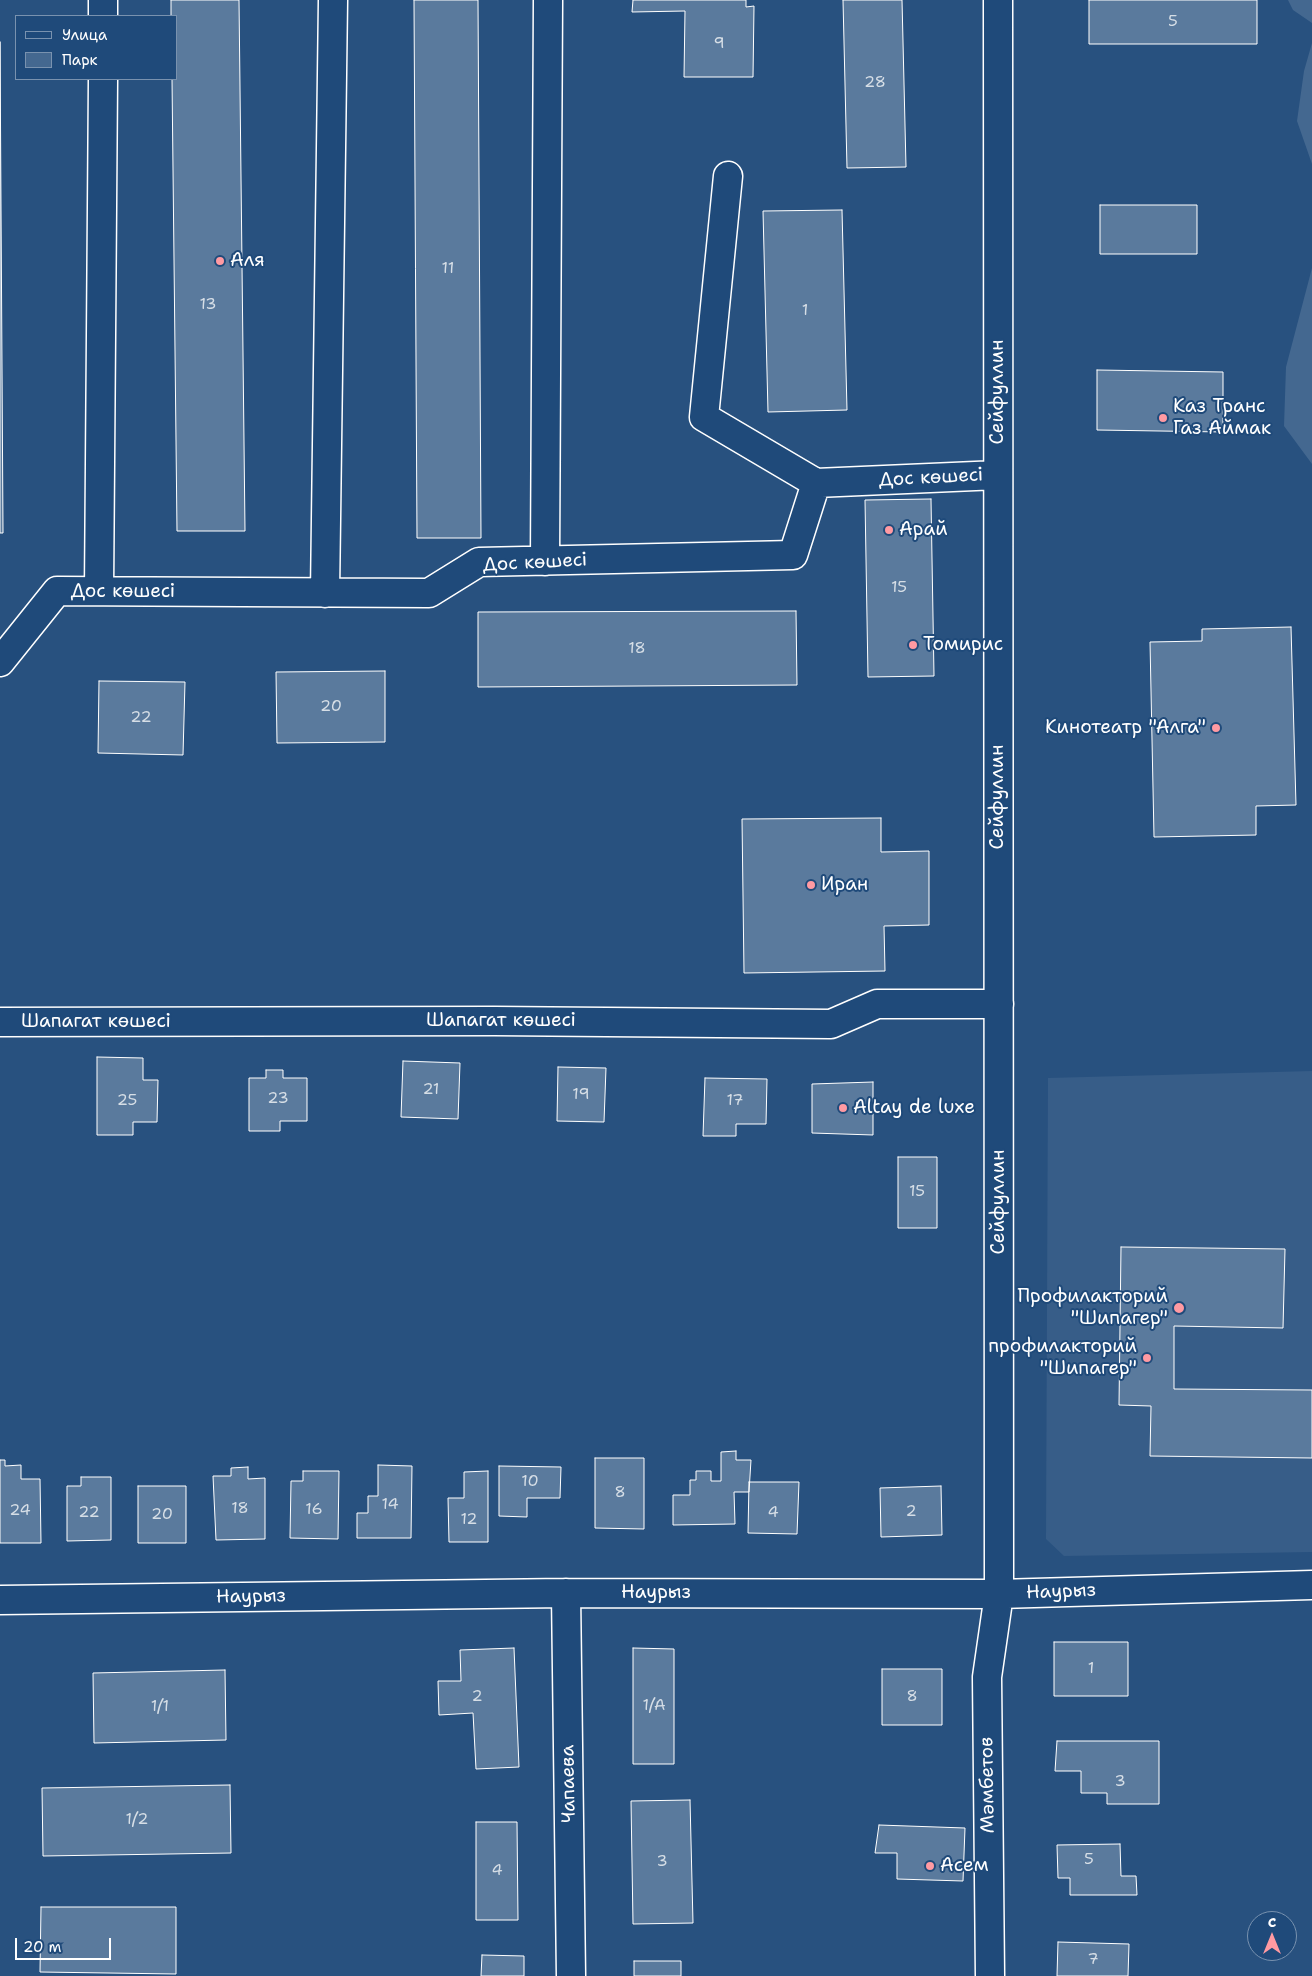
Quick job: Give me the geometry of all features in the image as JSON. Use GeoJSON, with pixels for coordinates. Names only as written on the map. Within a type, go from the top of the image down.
{"type":"FeatureCollection","features":[{"type":"Feature","properties":{"kind":"street"},"geometry":{"type":"LineString","coordinates":[[103,0],[103,15]]}},
{"type":"Feature","properties":{"kind":"street"},"geometry":{"type":"LineString","coordinates":[[324,592],[333,0]]}},
{"type":"Feature","properties":{"kind":"street"},"geometry":{"type":"LineString","coordinates":[[545,561],[548,0]]}},
{"type":"Feature","properties":{"kind":"street","name":"Сейфуллин"},"geometry":{"type":"LineString","coordinates":[[998,0],[999,1594]]}},
{"type":"Feature","properties":{"kind":"street"},"geometry":{"type":"LineString","coordinates":[[99,591],[103,80]]}},
{"type":"Feature","properties":{"kind":"street"},"geometry":{"type":"LineString","coordinates":[[728,176],[704,417],[816,483]]}},
{"type":"Feature","properties":{"kind":"street","name":"Дос көшесі"},"geometry":{"type":"LineString","coordinates":[[0,662],[57,591],[429,593],[479,562],[793,555],[816,483],[998,475]]}},
{"type":"Feature","properties":{"kind":"street","name":"Шапагат көшесі"},"geometry":{"type":"LineString","coordinates":[[0,1022],[494,1020],[831,1024],[877,1004],[999,1004]]}},
{"type":"Feature","properties":{"kind":"street","name":"Наурыз"},"geometry":{"type":"LineString","coordinates":[[0,1600],[566,1593],[999,1594],[1312,1585]]}},
{"type":"Feature","properties":{"kind":"street","name":"Чапаева"},"geometry":{"type":"LineString","coordinates":[[566,1593],[571,1976]]}},
{"type":"Feature","properties":{"kind":"street","name":"Мәмбетов"},"geometry":{"type":"LineString","coordinates":[[990,1976],[987,1677],[999,1594]]}},
{"type":"Feature","properties":{"kind":"shaded area","name":"Профилакторий \"Шипагер\""},"geometry":{"type":"Polygon","coordinates":[[[1312,1071],[1312,1552],[1064,1556],[1046,1539],[1048,1078],[1312,1071]]]}},
{"type":"Feature","properties":{"kind":"green space"},"geometry":{"type":"Polygon","coordinates":[[[1288,0],[1312,0],[1312,23],[1293,10],[1288,0]]]}},
{"type":"Feature","properties":{"kind":"green space"},"geometry":{"type":"Polygon","coordinates":[[[1312,43],[1312,164],[1297,121],[1304,71],[1312,43]]]}},
{"type":"Feature","properties":{"kind":"green space"},"geometry":{"type":"Polygon","coordinates":[[[1312,268],[1312,464],[1284,426],[1286,367],[1312,268]]]}},
{"type":"Feature","properties":{"kind":"building"},"geometry":{"type":"Polygon","coordinates":[[[171,0],[239,0],[245,531],[177,531],[172,80],[178,80],[178,15],[171,15],[171,0]]]}},
{"type":"Feature","properties":{"kind":"building"},"geometry":{"type":"Polygon","coordinates":[[[414,0],[478,0],[481,538],[417,538],[414,0]]]}},
{"type":"Feature","properties":{"kind":"building"},"geometry":{"type":"Polygon","coordinates":[[[633,0],[746,0],[746,7],[754,6],[753,77],[684,77],[685,11],[632,12],[633,0]]]}},
{"type":"Feature","properties":{"kind":"building"},"geometry":{"type":"Polygon","coordinates":[[[843,0],[902,0],[906,167],[847,168],[843,0]]]}},
{"type":"Feature","properties":{"kind":"building"},"geometry":{"type":"Polygon","coordinates":[[[1089,0],[1257,0],[1257,44],[1089,44],[1089,0]]]}},
{"type":"Feature","properties":{"kind":"building"},"geometry":{"type":"Polygon","coordinates":[[[0,42],[3,533],[0,533],[0,42]]]}},
{"type":"Feature","properties":{"kind":"building"},"geometry":{"type":"Polygon","coordinates":[[[1100,205],[1197,205],[1197,254],[1100,254],[1100,205]]]}},
{"type":"Feature","properties":{"kind":"building"},"geometry":{"type":"Polygon","coordinates":[[[842,210],[847,410],[768,412],[763,211],[842,210]]]}},
{"type":"Feature","properties":{"kind":"building"},"geometry":{"type":"Polygon","coordinates":[[[1097,370],[1223,372],[1223,432],[1097,430],[1097,370]]]}},
{"type":"Feature","properties":{"kind":"building"},"geometry":{"type":"Polygon","coordinates":[[[931,499],[934,676],[868,677],[865,500],[931,499]]]}},
{"type":"Feature","properties":{"kind":"building"},"geometry":{"type":"Polygon","coordinates":[[[796,611],[797,685],[478,687],[478,612],[796,611]]]}},
{"type":"Feature","properties":{"kind":"building"},"geometry":{"type":"Polygon","coordinates":[[[1291,627],[1296,805],[1256,806],[1256,835],[1154,837],[1150,642],[1202,641],[1202,629],[1291,627]]]}},
{"type":"Feature","properties":{"kind":"building"},"geometry":{"type":"Polygon","coordinates":[[[385,671],[385,742],[277,743],[276,672],[385,671]]]}},
{"type":"Feature","properties":{"kind":"building"},"geometry":{"type":"Polygon","coordinates":[[[99,681],[185,682],[183,755],[98,753],[99,681]]]}},
{"type":"Feature","properties":{"kind":"building"},"geometry":{"type":"Polygon","coordinates":[[[881,818],[881,852],[929,851],[929,925],[884,926],[885,971],[744,973],[742,819],[881,818]]]}},
{"type":"Feature","properties":{"kind":"building"},"geometry":{"type":"Polygon","coordinates":[[[97,1057],[143,1058],[143,1080],[158,1080],[157,1122],[133,1122],[133,1135],[97,1135],[97,1057]]]}},
{"type":"Feature","properties":{"kind":"building"},"geometry":{"type":"Polygon","coordinates":[[[403,1061],[460,1063],[458,1119],[401,1117],[403,1061]]]}},
{"type":"Feature","properties":{"kind":"building"},"geometry":{"type":"Polygon","coordinates":[[[558,1067],[606,1068],[604,1122],[557,1121],[558,1067]]]}},
{"type":"Feature","properties":{"kind":"building"},"geometry":{"type":"Polygon","coordinates":[[[266,1070],[283,1070],[283,1078],[307,1078],[307,1121],[280,1121],[280,1131],[249,1131],[249,1078],[266,1078],[266,1070]]]}},
{"type":"Feature","properties":{"kind":"building"},"geometry":{"type":"Polygon","coordinates":[[[705,1078],[767,1079],[766,1124],[736,1124],[736,1136],[703,1136],[705,1078]]]}},
{"type":"Feature","properties":{"kind":"building","name":"Altay de luxe"},"geometry":{"type":"Polygon","coordinates":[[[873,1082],[873,1135],[812,1133],[812,1084],[873,1082]]]}},
{"type":"Feature","properties":{"kind":"building"},"geometry":{"type":"Polygon","coordinates":[[[898,1157],[937,1157],[937,1228],[898,1228],[898,1157]]]}},
{"type":"Feature","properties":{"kind":"building","name":"профилакторий \"Шипагер\""},"geometry":{"type":"Polygon","coordinates":[[[1121,1247],[1285,1249],[1283,1328],[1174,1326],[1174,1389],[1312,1390],[1312,1458],[1150,1456],[1151,1406],[1119,1405],[1121,1247]]]}},
{"type":"Feature","properties":{"kind":"building"},"geometry":{"type":"Polygon","coordinates":[[[736,1451],[736,1460],[751,1460],[749,1492],[734,1492],[735,1524],[673,1525],[673,1495],[690,1495],[690,1480],[696,1480],[696,1471],[711,1471],[711,1481],[721,1481],[721,1452],[736,1451]]]}},
{"type":"Feature","properties":{"kind":"building"},"geometry":{"type":"Polygon","coordinates":[[[595,1458],[644,1458],[644,1529],[595,1528],[595,1458]]]}},
{"type":"Feature","properties":{"kind":"building"},"geometry":{"type":"Polygon","coordinates":[[[0,1460],[5,1460],[5,1466],[21,1465],[21,1479],[40,1479],[41,1543],[0,1543],[0,1460]]]}},
{"type":"Feature","properties":{"kind":"building"},"geometry":{"type":"Polygon","coordinates":[[[378,1465],[412,1466],[411,1538],[357,1538],[357,1513],[368,1513],[368,1496],[378,1496],[378,1465]]]}},
{"type":"Feature","properties":{"kind":"building"},"geometry":{"type":"Polygon","coordinates":[[[499,1466],[561,1467],[560,1498],[527,1498],[527,1517],[499,1516],[499,1466]]]}},
{"type":"Feature","properties":{"kind":"building"},"geometry":{"type":"Polygon","coordinates":[[[248,1467],[248,1479],[265,1478],[265,1539],[216,1540],[213,1476],[231,1476],[231,1468],[248,1467]]]}},
{"type":"Feature","properties":{"kind":"building"},"geometry":{"type":"Polygon","coordinates":[[[303,1471],[339,1471],[338,1539],[290,1538],[291,1481],[303,1481],[303,1471]]]}},
{"type":"Feature","properties":{"kind":"building"},"geometry":{"type":"Polygon","coordinates":[[[488,1471],[488,1542],[449,1542],[448,1498],[464,1498],[464,1472],[488,1471]]]}},
{"type":"Feature","properties":{"kind":"building"},"geometry":{"type":"Polygon","coordinates":[[[81,1477],[111,1477],[111,1540],[67,1541],[67,1486],[81,1486],[81,1477]]]}},
{"type":"Feature","properties":{"kind":"building"},"geometry":{"type":"Polygon","coordinates":[[[749,1482],[799,1482],[797,1534],[748,1533],[749,1482]]]}},
{"type":"Feature","properties":{"kind":"building"},"geometry":{"type":"Polygon","coordinates":[[[138,1486],[186,1486],[186,1543],[138,1543],[138,1486]]]}},
{"type":"Feature","properties":{"kind":"building"},"geometry":{"type":"Polygon","coordinates":[[[941,1486],[942,1535],[881,1537],[880,1488],[941,1486]]]}},
{"type":"Feature","properties":{"kind":"building"},"geometry":{"type":"Polygon","coordinates":[[[1054,1642],[1128,1642],[1128,1696],[1054,1696],[1054,1642]]]}},
{"type":"Feature","properties":{"kind":"building"},"geometry":{"type":"Polygon","coordinates":[[[514,1648],[519,1767],[476,1769],[473,1713],[439,1715],[438,1681],[461,1681],[460,1650],[514,1648]]]}},
{"type":"Feature","properties":{"kind":"building"},"geometry":{"type":"Polygon","coordinates":[[[633,1648],[674,1649],[674,1764],[633,1764],[633,1648]]]}},
{"type":"Feature","properties":{"kind":"building"},"geometry":{"type":"Polygon","coordinates":[[[882,1669],[942,1669],[942,1725],[882,1725],[882,1669]]]}},
{"type":"Feature","properties":{"kind":"building"},"geometry":{"type":"Polygon","coordinates":[[[225,1670],[226,1740],[94,1743],[93,1673],[225,1670]]]}},
{"type":"Feature","properties":{"kind":"building"},"geometry":{"type":"Polygon","coordinates":[[[1057,1741],[1159,1741],[1159,1804],[1107,1804],[1107,1793],[1081,1793],[1081,1771],[1055,1771],[1057,1741]]]}},
{"type":"Feature","properties":{"kind":"building"},"geometry":{"type":"Polygon","coordinates":[[[230,1785],[231,1853],[43,1856],[42,1788],[230,1785]]]}},
{"type":"Feature","properties":{"kind":"building"},"geometry":{"type":"Polygon","coordinates":[[[690,1800],[693,1923],[633,1924],[631,1801],[690,1800]]]}},
{"type":"Feature","properties":{"kind":"building"},"geometry":{"type":"Polygon","coordinates":[[[476,1822],[517,1822],[518,1920],[476,1920],[476,1822]]]}},
{"type":"Feature","properties":{"kind":"building","name":"Асем"},"geometry":{"type":"Polygon","coordinates":[[[879,1825],[965,1828],[963,1881],[897,1879],[897,1853],[875,1853],[879,1825]]]}},
{"type":"Feature","properties":{"kind":"building"},"geometry":{"type":"Polygon","coordinates":[[[1120,1844],[1121,1876],[1136,1876],[1137,1895],[1070,1895],[1070,1878],[1058,1878],[1057,1845],[1120,1844]]]}},
{"type":"Feature","properties":{"kind":"building"},"geometry":{"type":"Polygon","coordinates":[[[41,1907],[176,1907],[176,1974],[40,1972],[41,1907]]]}},
{"type":"Feature","properties":{"kind":"building"},"geometry":{"type":"Polygon","coordinates":[[[1058,1942],[1129,1944],[1128,1976],[1057,1976],[1058,1942]]]}},
{"type":"Feature","properties":{"kind":"building"},"geometry":{"type":"Polygon","coordinates":[[[482,1955],[524,1956],[524,1976],[481,1976],[482,1955]]]}},
{"type":"Feature","properties":{"kind":"building"},"geometry":{"type":"Polygon","coordinates":[[[634,1961],[681,1961],[681,1976],[634,1976],[634,1961]]]}},
{"type":"Feature","properties":{"kind":"place","name":"Аля"},"geometry":{"type":"Point","coordinates":[220,261]}},
{"type":"Feature","properties":{"kind":"place","name":"Каз Транс Газ Аймак"},"geometry":{"type":"Point","coordinates":[1163,418]}},
{"type":"Feature","properties":{"kind":"place","name":"Арай"},"geometry":{"type":"Point","coordinates":[889,530]}},
{"type":"Feature","properties":{"kind":"place","name":"Томирис"},"geometry":{"type":"Point","coordinates":[913,645]}},
{"type":"Feature","properties":{"kind":"place","name":"Кинотеатр \"Алга\""},"geometry":{"type":"Point","coordinates":[1216,728]}},
{"type":"Feature","properties":{"kind":"place","name":"Иран"},"geometry":{"type":"Point","coordinates":[811,885]}},
{"type":"Feature","properties":{"kind":"place","name":"Altay de luxe"},"geometry":{"type":"Point","coordinates":[843,1108]}},
{"type":"Feature","properties":{"kind":"place","name":"Профилакторий \"Шипагер\""},"geometry":{"type":"Point","coordinates":[1179,1308]}},
{"type":"Feature","properties":{"kind":"place","name":"профилакторий \"Шипагер\""},"geometry":{"type":"Point","coordinates":[1147,1358]}},
{"type":"Feature","properties":{"kind":"place","name":"Асем"},"geometry":{"type":"Point","coordinates":[930,1866]}}]}
